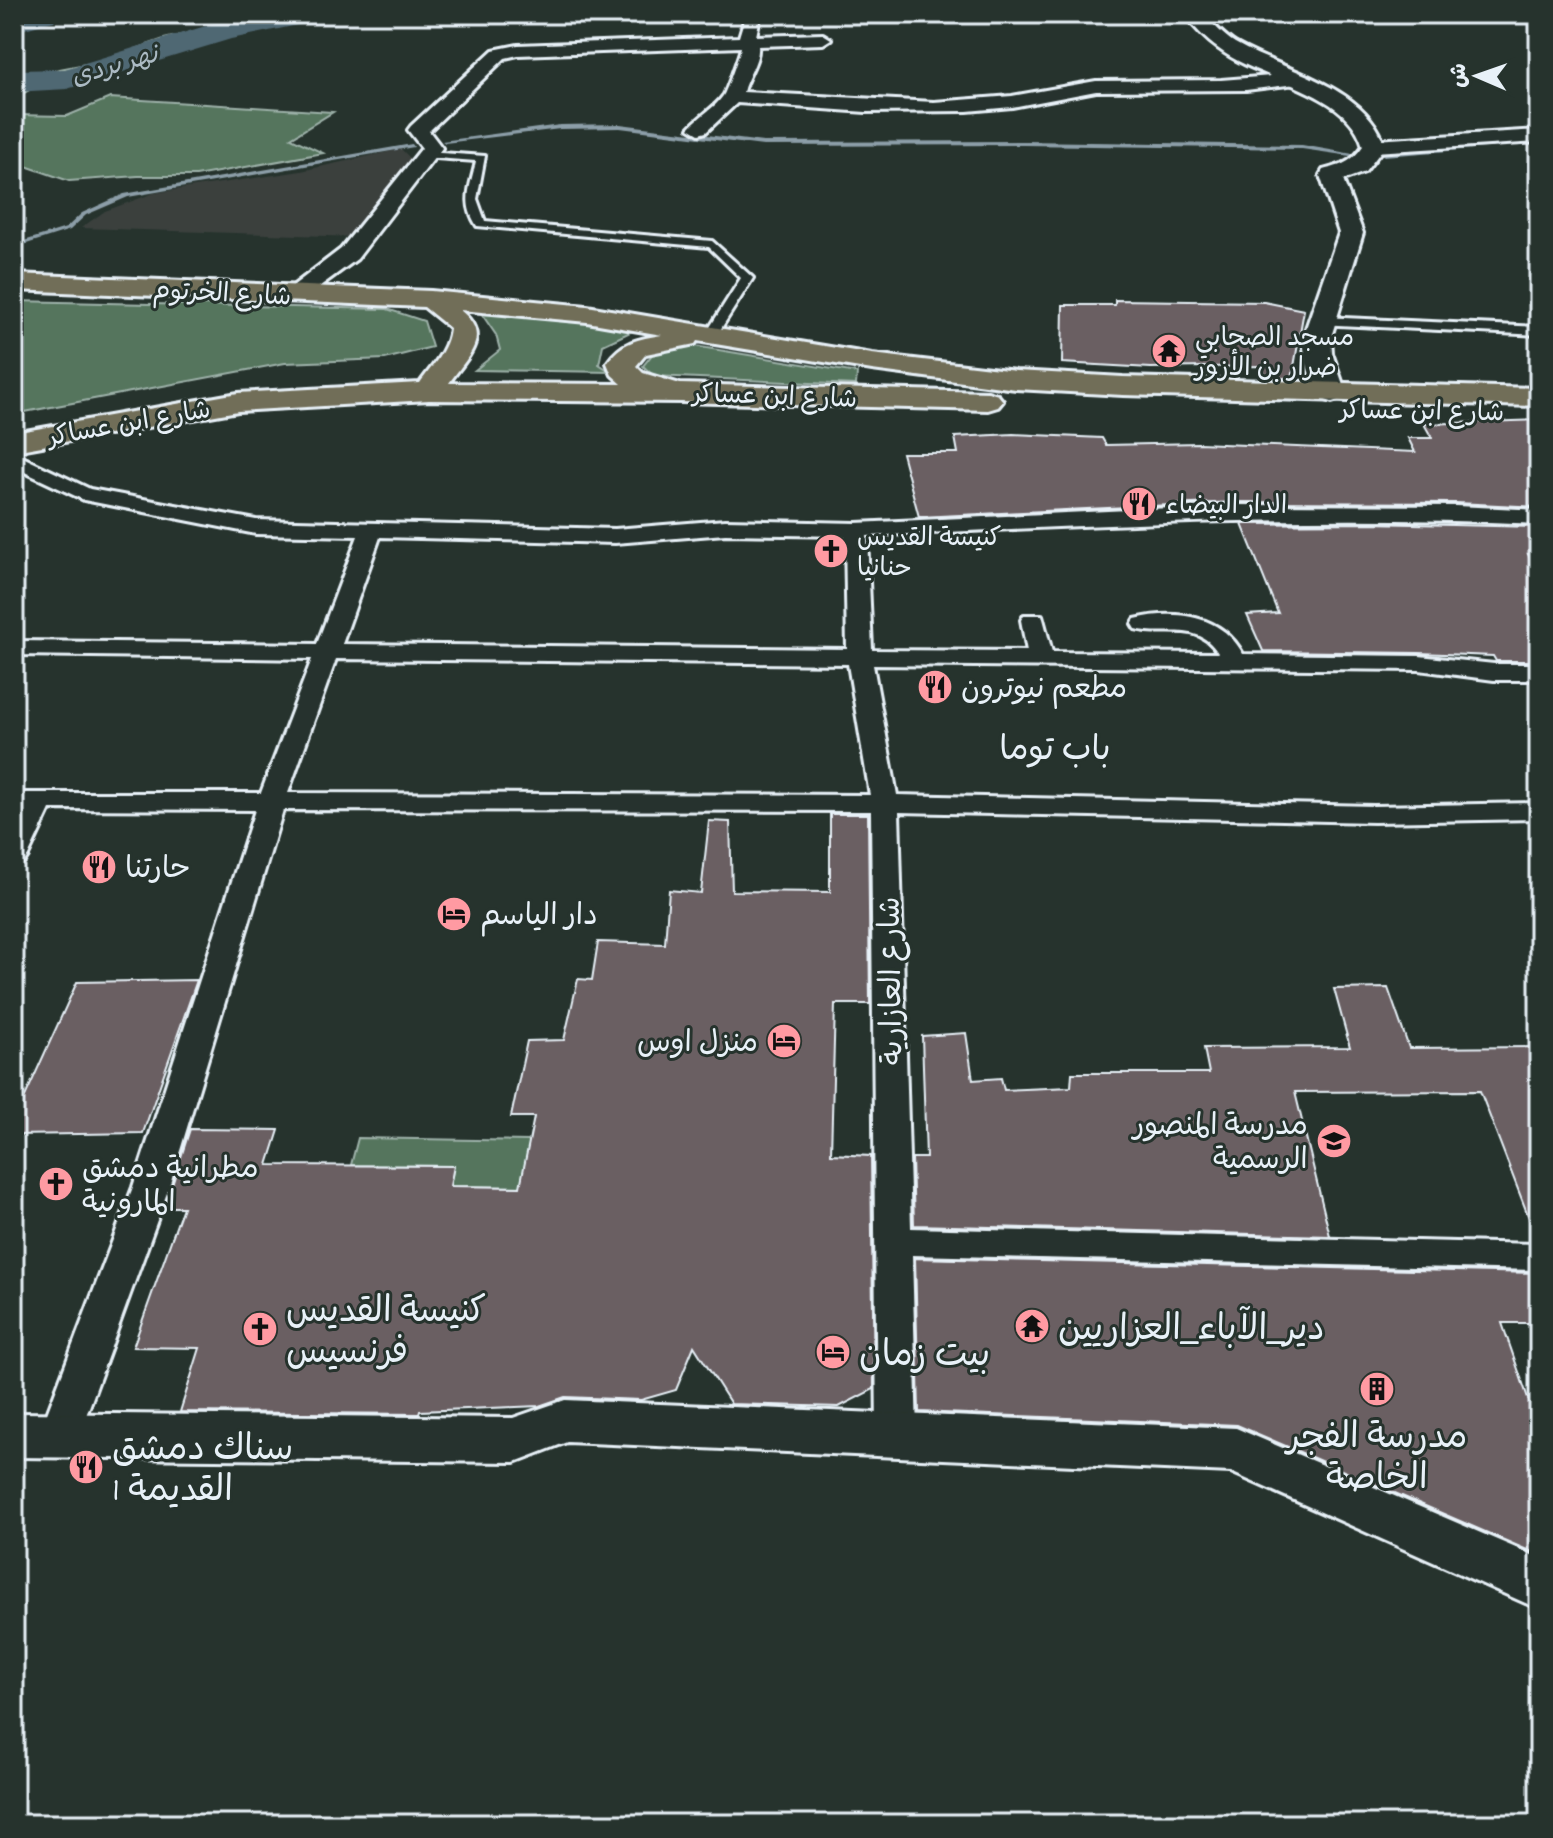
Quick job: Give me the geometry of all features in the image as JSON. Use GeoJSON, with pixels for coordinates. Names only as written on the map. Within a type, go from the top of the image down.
{"type":"FeatureCollection","features":[{"type":"Feature","properties":{"kind":"main road","name":"شارع الخرتوم"},"geometry":{"type":"LineString","coordinates":[[14,282],[431,299]]}},
{"type":"Feature","properties":{"kind":"main road","name":"شارع ابن عساكر"},"geometry":{"type":"LineString","coordinates":[[431,299],[587,314],[872,362],[1016,380],[1332,393],[1539,397]]}},
{"type":"Feature","properties":{"kind":"main road"},"geometry":{"type":"LineString","coordinates":[[429,391],[459,349],[465,332],[463,326],[431,299]]}},
{"type":"Feature","properties":{"kind":"main road"},"geometry":{"type":"LineString","coordinates":[[681,393],[633,379],[622,369],[623,358],[648,344],[711,335]]}},
{"type":"Feature","properties":{"kind":"main road"},"geometry":{"type":"LineString","coordinates":[[1366,394],[1413,383],[1440,381],[1539,383]]}},
{"type":"Feature","properties":{"kind":"main road","name":"شارع ابن عساكر"},"geometry":{"type":"LineString","coordinates":[[14,442],[238,402],[429,391],[681,393],[1539,413]]}},
{"type":"Feature","properties":{"kind":"street"},"geometry":{"type":"LineString","coordinates":[[699,128],[733,97],[738,75],[750,54],[747,31],[751,17],[767,14]]}},
{"type":"Feature","properties":{"kind":"street"},"geometry":{"type":"LineString","coordinates":[[1193,14],[1226,46],[1296,79],[1355,112],[1371,132],[1374,146],[1362,164],[1353,172],[1331,175],[1332,187],[1350,223],[1351,233],[1317,337],[1318,353],[1332,393]]}},
{"type":"Feature","properties":{"kind":"street"},"geometry":{"type":"LineString","coordinates":[[293,295],[349,254],[432,148],[418,130],[503,52],[823,39]]}},
{"type":"Feature","properties":{"kind":"street"},"geometry":{"type":"LineString","coordinates":[[733,97],[847,105],[976,105],[1020,101],[1080,87],[1248,86],[1296,79]]}},
{"type":"Feature","properties":{"kind":"street"},"geometry":{"type":"LineString","coordinates":[[1374,146],[1539,136]]}},
{"type":"Feature","properties":{"kind":"street"},"geometry":{"type":"LineString","coordinates":[[14,459],[84,494],[256,527],[615,536],[725,527],[856,530],[1235,512],[1456,513],[1539,517]]}},
{"type":"Feature","properties":{"kind":"street","name":"شارع العازارية"},"geometry":{"type":"LineString","coordinates":[[856,530],[860,659],[885,803],[896,1241],[897,1434]]}},
{"type":"Feature","properties":{"kind":"street"},"geometry":{"type":"LineString","coordinates":[[371,531],[271,803],[151,1187],[36,1435],[515,1440],[565,1421],[1236,1450],[1539,1584]]}},
{"type":"Feature","properties":{"kind":"street"},"geometry":{"type":"LineString","coordinates":[[1033,620],[1041,661]]}},
{"type":"Feature","properties":{"kind":"street"},"geometry":{"type":"LineString","coordinates":[[1144,624],[1194,624],[1214,632],[1225,640],[1235,662]]}},
{"type":"Feature","properties":{"kind":"street"},"geometry":{"type":"LineString","coordinates":[[14,648],[1419,663],[1494,672],[1539,672]]}},
{"type":"Feature","properties":{"kind":"street"},"geometry":{"type":"LineString","coordinates":[[14,856],[27,802],[885,803],[1358,814],[1539,811]]}},
{"type":"Feature","properties":{"kind":"street"},"geometry":{"type":"LineString","coordinates":[[896,1241],[1539,1257]]}},
{"type":"Feature","properties":{"kind":"lane"},"geometry":{"type":"LineString","coordinates":[[426,155],[481,158],[472,193],[472,213],[481,224],[712,244],[747,278],[711,335]]}},
{"type":"Feature","properties":{"kind":"lane"},"geometry":{"type":"LineString","coordinates":[[1322,321],[1539,331]]}},
{"type":"Feature","properties":{"kind":"shaded area"},"geometry":{"type":"Polygon","coordinates":[[[401,149],[411,159],[356,237],[81,228],[105,211],[154,193],[301,171],[401,149]]]}},
{"type":"Feature","properties":{"kind":"green space"},"geometry":{"type":"Polygon","coordinates":[[[269,14],[323,14],[249,29],[184,49],[78,73],[37,86],[14,98],[14,74],[39,73],[101,61],[164,39],[269,14]]]}},
{"type":"Feature","properties":{"kind":"green space"},"geometry":{"type":"Polygon","coordinates":[[[110,98],[333,112],[291,138],[323,153],[196,176],[69,181],[14,162],[14,115],[67,116],[110,98]]]}},
{"type":"Feature","properties":{"kind":"green space"},"geometry":{"type":"Polygon","coordinates":[[[14,301],[387,309],[424,321],[432,347],[385,359],[285,363],[14,414],[14,301]]]}},
{"type":"Feature","properties":{"kind":"green space"},"geometry":{"type":"Polygon","coordinates":[[[481,313],[645,325],[603,345],[599,364],[611,372],[475,370],[500,350],[496,335],[481,313]]]}},
{"type":"Feature","properties":{"kind":"green space"},"geometry":{"type":"Polygon","coordinates":[[[676,343],[857,373],[856,385],[654,376],[643,366],[655,351],[676,343]]]}},
{"type":"Feature","properties":{"kind":"green space"},"geometry":{"type":"Polygon","coordinates":[[[358,1138],[529,1141],[536,1187],[450,1186],[454,1166],[351,1165],[358,1138]]]}},
{"type":"Feature","properties":{"kind":"building"},"geometry":{"type":"Polygon","coordinates":[[[1115,300],[1264,302],[1304,310],[1292,378],[1266,378],[1261,366],[1151,368],[1062,363],[1063,305],[1115,305],[1115,300]]]}},
{"type":"Feature","properties":{"kind":"building"},"geometry":{"type":"Polygon","coordinates":[[[1539,420],[1539,507],[1456,503],[1235,502],[919,517],[902,453],[958,453],[955,437],[1013,434],[1102,438],[1106,445],[1199,443],[1415,452],[1408,438],[1432,438],[1424,424],[1539,420]]]}},
{"type":"Feature","properties":{"kind":"building"},"geometry":{"type":"Polygon","coordinates":[[[1242,524],[1539,527],[1539,555],[1528,554],[1539,577],[1539,661],[1496,661],[1493,656],[1419,653],[1263,651],[1247,615],[1278,613],[1242,524]]]}},
{"type":"Feature","properties":{"kind":"building"},"geometry":{"type":"Polygon","coordinates":[[[830,814],[868,814],[870,1004],[835,1004],[831,1154],[871,1156],[874,1389],[839,1407],[731,1404],[694,1346],[676,1390],[641,1400],[565,1397],[539,1406],[420,1411],[419,1414],[180,1412],[200,1348],[133,1347],[183,1207],[165,1207],[190,1129],[279,1130],[268,1165],[454,1166],[450,1186],[520,1187],[534,1117],[511,1117],[527,1041],[564,1040],[578,979],[592,980],[598,942],[665,944],[669,890],[701,893],[709,821],[730,822],[732,891],[830,892],[830,814]]]}},
{"type":"Feature","properties":{"kind":"building"},"geometry":{"type":"Polygon","coordinates":[[[197,980],[143,1133],[14,1135],[14,1121],[77,982],[197,980]]]}},
{"type":"Feature","properties":{"kind":"building"},"geometry":{"type":"Polygon","coordinates":[[[1388,988],[1409,1048],[1539,1047],[1539,1236],[1536,1236],[1480,1091],[1295,1092],[1330,1236],[914,1225],[912,1158],[926,1158],[922,1036],[966,1033],[973,1080],[1001,1078],[1004,1090],[1071,1087],[1072,1073],[1209,1073],[1204,1048],[1350,1047],[1334,989],[1388,988]]]}},
{"type":"Feature","properties":{"kind":"building"},"geometry":{"type":"Polygon","coordinates":[[[915,1258],[1539,1273],[1539,1323],[1502,1323],[1539,1430],[1539,1555],[1237,1425],[919,1412],[915,1258]]]}},
{"type":"Feature","properties":{"kind":"waterway","name":"نهر بردى"},"geometry":{"type":"LineString","coordinates":[[14,22],[43,14]]}},
{"type":"Feature","properties":{"kind":"waterway","name":"نهر بردى"},"geometry":{"type":"LineString","coordinates":[[14,81],[67,79],[224,31],[306,14]]}},
{"type":"Feature","properties":{"kind":"waterway"},"geometry":{"type":"LineString","coordinates":[[445,141],[560,127],[620,126],[763,144],[1023,143],[1302,147],[1350,154]]}},
{"type":"Feature","properties":{"kind":"waterway"},"geometry":{"type":"LineString","coordinates":[[1384,154],[1539,142]]}},
{"type":"Feature","properties":{"kind":"waterway"},"geometry":{"type":"LineString","coordinates":[[14,246],[68,229],[84,214],[126,195],[412,146]]}},
{"type":"Feature","properties":{"kind":"place","name":"مسجد الصحابي ضرار بن الأزور"},"geometry":{"type":"Point","coordinates":[1169,351]}},
{"type":"Feature","properties":{"kind":"place","name":"الدار البيضاء"},"geometry":{"type":"Point","coordinates":[1139,504]}},
{"type":"Feature","properties":{"kind":"place","name":"كنيسة القديس حنانيا"},"geometry":{"type":"Point","coordinates":[831,551]}},
{"type":"Feature","properties":{"kind":"place","name":"مطعم نيوترون"},"geometry":{"type":"Point","coordinates":[935,687]}},
{"type":"Feature","properties":{"kind":"place","name":"حارتنا"},"geometry":{"type":"Point","coordinates":[99,867]}},
{"type":"Feature","properties":{"kind":"place","name":"دار الياسم"},"geometry":{"type":"Point","coordinates":[454,914]}},
{"type":"Feature","properties":{"kind":"place","name":"منزل اوس"},"geometry":{"type":"Point","coordinates":[784,1041]}},
{"type":"Feature","properties":{"kind":"place","name":"مدرسة المنصور الرسمية"},"geometry":{"type":"Point","coordinates":[1334,1141]}},
{"type":"Feature","properties":{"kind":"place","name":"مطرانية دمشق المارونية"},"geometry":{"type":"Point","coordinates":[56,1184]}},
{"type":"Feature","properties":{"kind":"place","name":"دير_الآباء_العزاريين"},"geometry":{"type":"Point","coordinates":[1032,1326]}},
{"type":"Feature","properties":{"kind":"place","name":"كنيسة القديس فرنسيس"},"geometry":{"type":"Point","coordinates":[260,1329]}},
{"type":"Feature","properties":{"kind":"place","name":"بيت زمان"},"geometry":{"type":"Point","coordinates":[833,1352]}},
{"type":"Feature","properties":{"kind":"place","name":"مدرسة الفجر الخاصة"},"geometry":{"type":"Point","coordinates":[1377,1389]}},
{"type":"Feature","properties":{"kind":"place","name":"سناك دمشق القديمة 1"},"geometry":{"type":"Point","coordinates":[86,1467]}},
{"type":"Feature","properties":{"kind":"district","name":"باب توما"},"geometry":{"type":"Point","coordinates":[1055,747]}}]}
